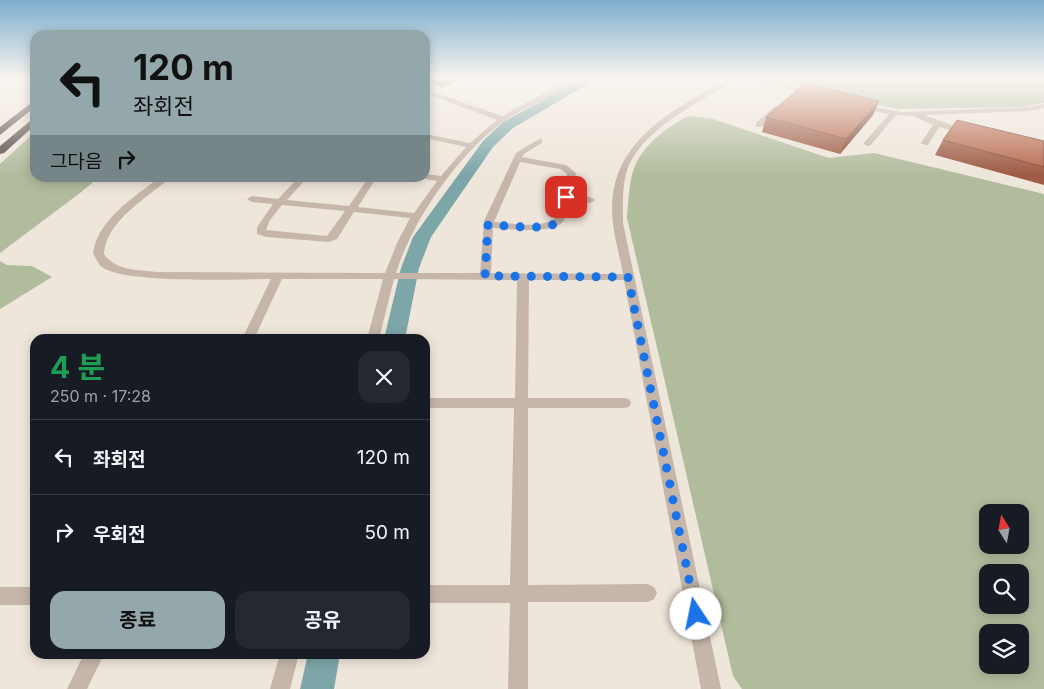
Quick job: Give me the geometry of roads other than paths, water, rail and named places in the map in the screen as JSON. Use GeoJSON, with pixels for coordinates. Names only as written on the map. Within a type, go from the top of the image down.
{"type":"FeatureCollection","features":[{"type":"Feature","properties":{"kind":"highway"},"geometry":{"type":"LineString","coordinates":[[0,132],[26,110]]}},
{"type":"Feature","properties":{"kind":"highway"},"geometry":{"type":"LineString","coordinates":[[0,151],[30,124]]}},
{"type":"Feature","properties":{"kind":"street"},"geometry":{"type":"LineString","coordinates":[[478,110],[502,119]]}},
{"type":"Feature","properties":{"kind":"street"},"geometry":{"type":"LineString","coordinates":[[375,334],[408,230],[444,179],[473,146],[502,119],[518,110]]}},
{"type":"Feature","properties":{"kind":"street"},"geometry":{"type":"LineString","coordinates":[[682,110],[657,126],[638,145],[622,172],[618,223],[711,689]]}},
{"type":"Feature","properties":{"kind":"street"},"geometry":{"type":"LineString","coordinates":[[759,125],[774,110]]}},
{"type":"Feature","properties":{"kind":"street"},"geometry":{"type":"LineString","coordinates":[[885,110],[914,114],[1002,110]]}},
{"type":"Feature","properties":{"kind":"street"},"geometry":{"type":"LineString","coordinates":[[867,144],[894,112]]}},
{"type":"Feature","properties":{"kind":"street"},"geometry":{"type":"LineString","coordinates":[[914,114],[937,124],[980,136]]}},
{"type":"Feature","properties":{"kind":"street"},"geometry":{"type":"LineString","coordinates":[[925,143],[937,124]]}},
{"type":"Feature","properties":{"kind":"street"},"geometry":{"type":"LineString","coordinates":[[430,137],[473,146]]}},
{"type":"Feature","properties":{"kind":"street"},"geometry":{"type":"LineString","coordinates":[[485,276],[488,225],[524,149],[539,141]]}},
{"type":"Feature","properties":{"kind":"street"},"geometry":{"type":"LineString","coordinates":[[488,225],[540,227],[555,224],[559,220],[572,176],[569,170],[563,167],[518,159]]}},
{"type":"Feature","properties":{"kind":"street"},"geometry":{"type":"LineString","coordinates":[[430,177],[444,179]]}},
{"type":"Feature","properties":{"kind":"street"},"geometry":{"type":"LineString","coordinates":[[159,182],[106,229],[100,238],[98,247],[98,256],[104,263],[113,268],[158,275],[628,277]]}},
{"type":"Feature","properties":{"kind":"street"},"geometry":{"type":"LineString","coordinates":[[299,182],[261,225],[261,232],[333,238],[369,182]]}},
{"type":"Feature","properties":{"kind":"street"},"geometry":{"type":"LineString","coordinates":[[566,197],[590,200]]}},
{"type":"Feature","properties":{"kind":"street"},"geometry":{"type":"LineString","coordinates":[[252,199],[418,216]]}},
{"type":"Feature","properties":{"kind":"street"},"geometry":{"type":"LineString","coordinates":[[250,334],[278,276]]}},
{"type":"Feature","properties":{"kind":"street"},"geometry":{"type":"LineString","coordinates":[[518,689],[523,276]]}},
{"type":"Feature","properties":{"kind":"street"},"geometry":{"type":"LineString","coordinates":[[430,403],[624,402]]}},
{"type":"Feature","properties":{"kind":"street"},"geometry":{"type":"LineString","coordinates":[[430,594],[648,593]]}},
{"type":"Feature","properties":{"kind":"street"},"geometry":{"type":"LineString","coordinates":[[0,596],[30,596]]}},
{"type":"Feature","properties":{"kind":"street"},"geometry":{"type":"LineString","coordinates":[[77,689],[92,659]]}},
{"type":"Feature","properties":{"kind":"street"},"geometry":{"type":"LineString","coordinates":[[280,689],[288,659]]}},
{"type":"Feature","properties":{"kind":"waterway"},"geometry":{"type":"LineString","coordinates":[[395,334],[410,268],[422,237],[488,144],[508,125],[535,110]]}},
{"type":"Feature","properties":{"kind":"waterway"},"geometry":{"type":"LineString","coordinates":[[317,689],[323,659]]}}]}
